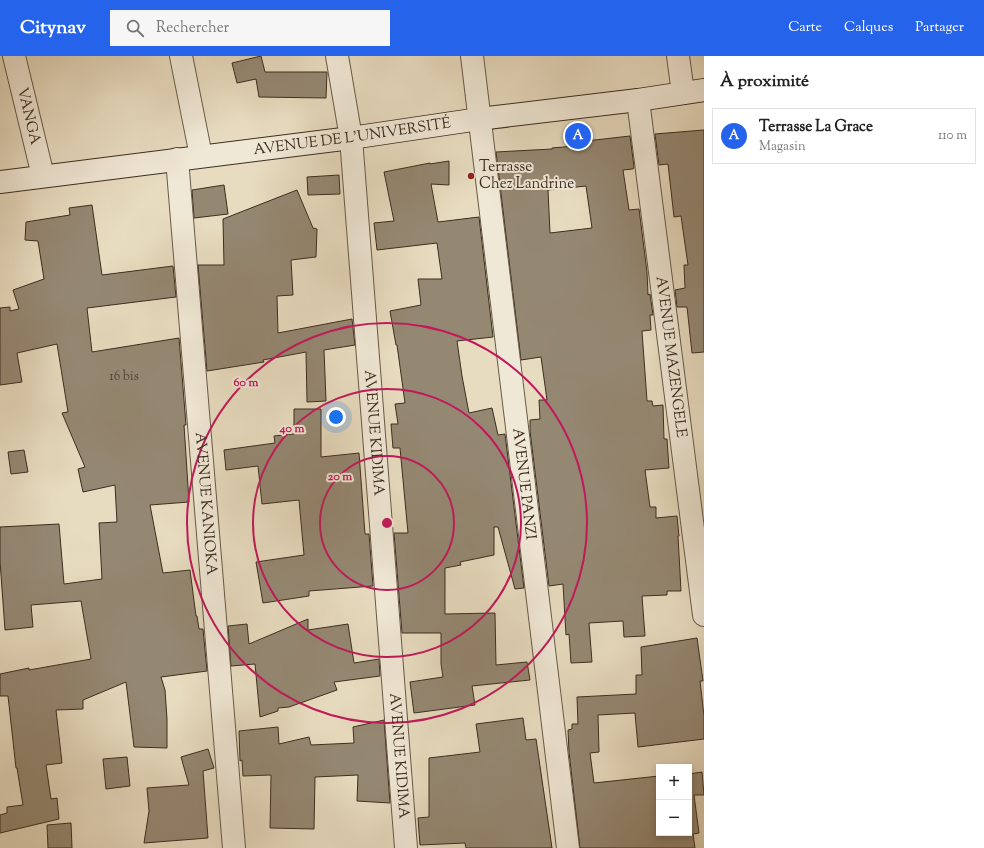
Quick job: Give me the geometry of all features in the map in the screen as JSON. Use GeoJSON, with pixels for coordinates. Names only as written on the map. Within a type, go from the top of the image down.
{"type":"FeatureCollection","features":[{"type":"Feature","properties":{"kind":"street","name":"VANGA"},"geometry":{"type":"LineString","coordinates":[[14,56],[43,176]]}},
{"type":"Feature","properties":{"kind":"street"},"geometry":{"type":"LineString","coordinates":[[181,56],[201,156]]}},
{"type":"Feature","properties":{"kind":"street"},"geometry":{"type":"LineString","coordinates":[[337,56],[351,138]]}},
{"type":"Feature","properties":{"kind":"street","name":"AVENUE PANZI"},"geometry":{"type":"LineString","coordinates":[[472,56],[568,848]]}},
{"type":"Feature","properties":{"kind":"street"},"geometry":{"type":"LineString","coordinates":[[678,56],[694,92]]}},
{"type":"Feature","properties":{"kind":"street","name":"AVENUE DE L’UNIVERSITÉ"},"geometry":{"type":"LineString","coordinates":[[0,182],[351,138],[479,119],[694,92]]}},
{"type":"Feature","properties":{"kind":"street","name":"AVENUE MAZENGELE"},"geometry":{"type":"LineString","coordinates":[[638,100],[704,615]]}},
{"type":"Feature","properties":{"kind":"street","name":"AVENUE KIDIMA"},"geometry":{"type":"LineString","coordinates":[[351,138],[406,848]]}},
{"type":"Feature","properties":{"kind":"street","name":"AVENUE KANIOKA"},"geometry":{"type":"LineString","coordinates":[[177,159],[234,848]]}},
{"type":"Feature","properties":{"kind":"building"},"geometry":{"type":"Polygon","coordinates":[[[261,56],[265,72],[327,72],[326,98],[259,97],[256,79],[237,83],[232,63],[261,56]]]}},
{"type":"Feature","properties":{"kind":"building"},"geometry":{"type":"Polygon","coordinates":[[[704,130],[704,352],[692,353],[687,307],[677,307],[675,290],[685,288],[684,265],[688,265],[681,216],[674,217],[668,164],[659,165],[655,134],[704,130]]]}},
{"type":"Feature","properties":{"kind":"building"},"geometry":{"type":"Polygon","coordinates":[[[630,136],[634,167],[633,169],[623,170],[629,210],[639,209],[647,272],[648,295],[650,294],[653,315],[650,315],[651,330],[642,331],[647,401],[652,401],[653,406],[663,405],[664,439],[667,439],[669,468],[645,470],[650,507],[656,507],[656,518],[677,516],[681,591],[667,591],[667,595],[642,596],[645,636],[624,637],[623,621],[589,623],[592,662],[571,663],[569,634],[566,635],[563,584],[549,586],[530,431],[530,420],[540,419],[539,400],[547,400],[541,357],[521,360],[496,152],[552,149],[586,145],[586,141],[630,136]],[[586,186],[548,190],[550,233],[592,228],[586,186]]]}},
{"type":"Feature","properties":{"kind":"building"},"geometry":{"type":"Polygon","coordinates":[[[449,161],[449,185],[431,184],[438,222],[479,217],[493,337],[457,341],[462,376],[469,413],[492,408],[498,435],[505,434],[524,588],[515,589],[498,527],[494,527],[494,555],[460,562],[461,565],[445,568],[445,614],[495,613],[496,665],[527,662],[530,680],[472,686],[475,705],[414,713],[410,682],[443,677],[441,664],[441,633],[402,633],[394,533],[408,533],[400,448],[393,448],[391,424],[398,424],[395,404],[405,403],[397,345],[390,311],[421,305],[418,279],[442,279],[437,243],[377,250],[374,223],[394,221],[384,172],[449,161]]]}},
{"type":"Feature","properties":{"kind":"building"},"geometry":{"type":"Polygon","coordinates":[[[339,175],[340,194],[308,195],[307,177],[339,175]]]}},
{"type":"Feature","properties":{"kind":"building"},"geometry":{"type":"Polygon","coordinates":[[[224,185],[228,214],[194,218],[192,190],[224,185]]]}},
{"type":"Feature","properties":{"kind":"building"},"geometry":{"type":"Polygon","coordinates":[[[297,190],[313,228],[317,229],[316,257],[291,260],[293,295],[277,296],[278,333],[352,319],[355,345],[324,350],[326,401],[307,402],[306,352],[263,360],[264,362],[207,371],[198,265],[224,265],[223,219],[297,190]]]}},
{"type":"Feature","properties":{"kind":"building"},"geometry":{"type":"Polygon","coordinates":[[[92,205],[102,275],[173,266],[176,297],[87,308],[92,352],[179,338],[186,425],[184,425],[189,502],[150,505],[163,573],[190,570],[196,616],[199,629],[203,629],[207,671],[161,677],[165,690],[167,748],[134,747],[126,682],[83,700],[83,709],[56,710],[62,763],[46,765],[51,799],[57,798],[59,819],[0,833],[0,815],[7,813],[7,807],[23,805],[16,768],[8,696],[0,696],[0,674],[29,668],[29,670],[91,659],[81,601],[31,605],[33,627],[5,630],[0,561],[0,527],[59,524],[64,584],[102,579],[99,523],[117,522],[115,485],[83,492],[78,469],[85,467],[62,413],[68,412],[57,344],[17,353],[22,382],[0,385],[0,308],[10,307],[10,311],[19,309],[13,290],[44,279],[38,241],[25,240],[26,222],[70,215],[69,208],[92,205]]]}},
{"type":"Feature","properties":{"kind":"building"},"geometry":{"type":"Polygon","coordinates":[[[294,409],[321,409],[321,457],[359,453],[365,534],[369,534],[373,586],[309,591],[309,596],[263,603],[256,562],[304,555],[299,500],[262,504],[258,466],[226,470],[224,450],[275,443],[274,436],[294,434],[294,409]]]}},
{"type":"Feature","properties":{"kind":"building"},"geometry":{"type":"Polygon","coordinates":[[[24,450],[28,472],[11,474],[8,452],[24,450]]]}},
{"type":"Feature","properties":{"kind":"building"},"geometry":{"type":"Polygon","coordinates":[[[308,619],[308,630],[348,624],[354,663],[379,659],[380,676],[334,682],[337,690],[289,707],[278,708],[278,711],[260,717],[255,664],[231,666],[228,626],[247,624],[249,644],[308,619]]]}},
{"type":"Feature","properties":{"kind":"building"},"geometry":{"type":"Polygon","coordinates":[[[697,638],[703,681],[700,681],[704,716],[704,739],[638,747],[635,713],[598,715],[599,752],[590,753],[594,783],[656,776],[656,836],[692,836],[692,774],[702,772],[704,795],[694,795],[699,833],[693,834],[695,848],[580,848],[569,752],[568,730],[572,729],[572,724],[578,724],[577,697],[636,694],[636,675],[642,675],[641,647],[697,638]]]}},
{"type":"Feature","properties":{"kind":"building"},"geometry":{"type":"Polygon","coordinates":[[[523,718],[526,740],[536,739],[552,848],[466,848],[465,843],[420,845],[418,818],[429,817],[429,758],[480,752],[476,724],[523,718]]]}},
{"type":"Feature","properties":{"kind":"building"},"geometry":{"type":"Polygon","coordinates":[[[384,720],[390,803],[357,801],[358,775],[315,777],[314,829],[270,828],[271,775],[243,776],[242,760],[240,761],[239,731],[278,727],[279,744],[309,737],[311,745],[354,743],[353,727],[384,720]]]}},
{"type":"Feature","properties":{"kind":"building"},"geometry":{"type":"Polygon","coordinates":[[[208,749],[214,768],[203,771],[208,838],[144,843],[149,811],[147,788],[189,785],[181,757],[208,749]]]}},
{"type":"Feature","properties":{"kind":"building"},"geometry":{"type":"Polygon","coordinates":[[[127,757],[130,786],[106,789],[103,759],[127,757]]]}},
{"type":"Feature","properties":{"kind":"building"},"geometry":{"type":"Polygon","coordinates":[[[71,823],[72,848],[48,848],[47,825],[71,823]]]}},
{"type":"Feature","properties":{"kind":"place","name":"Terrasse La Grace"},"geometry":{"type":"Point","coordinates":[578,136]}},
{"type":"Feature","properties":{"kind":"place","name":"Terrasse Chez Landrine"},"geometry":{"type":"Point","coordinates":[471,176]}}]}
